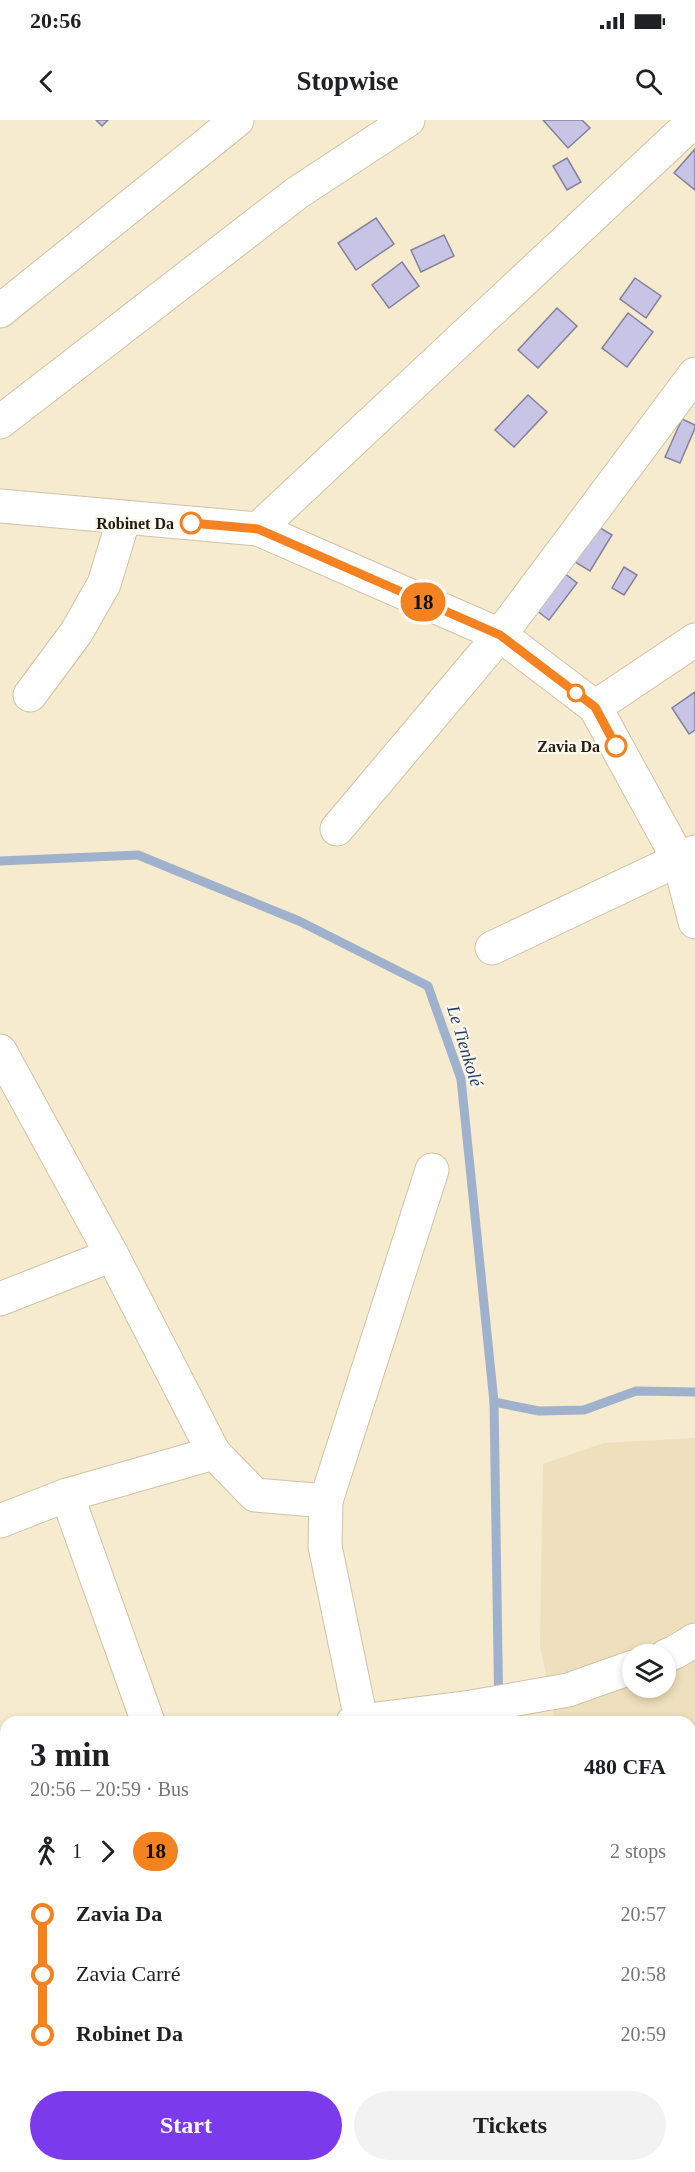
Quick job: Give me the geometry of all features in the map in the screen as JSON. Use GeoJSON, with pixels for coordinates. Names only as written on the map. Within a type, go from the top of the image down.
{"type":"FeatureCollection","features":[{"type":"Feature","properties":{"kind":"street"},"geometry":{"type":"LineString","coordinates":[[0,311],[237,120]]}},
{"type":"Feature","properties":{"kind":"street"},"geometry":{"type":"LineString","coordinates":[[0,422],[297,193],[408,120]]}},
{"type":"Feature","properties":{"kind":"street"},"geometry":{"type":"LineString","coordinates":[[258,529],[695,120]]}},
{"type":"Feature","properties":{"kind":"street"},"geometry":{"type":"LineString","coordinates":[[336,829],[500,635],[695,374]]}},
{"type":"Feature","properties":{"kind":"street"},"geometry":{"type":"LineString","coordinates":[[0,506],[258,529],[500,635],[595,707],[687,856],[695,922]]}},
{"type":"Feature","properties":{"kind":"street"},"geometry":{"type":"LineString","coordinates":[[30,695],[76,633],[104,584],[124,518]]}},
{"type":"Feature","properties":{"kind":"street"},"geometry":{"type":"LineString","coordinates":[[595,707],[695,640]]}},
{"type":"Feature","properties":{"kind":"street"},"geometry":{"type":"LineString","coordinates":[[492,948],[687,856]]}},
{"type":"Feature","properties":{"kind":"street"},"geometry":{"type":"LineString","coordinates":[[0,1051],[112,1255],[214,1453],[255,1495],[326,1501]]}},
{"type":"Feature","properties":{"kind":"street"},"geometry":{"type":"LineString","coordinates":[[356,1716],[325,1546],[326,1501],[432,1170]]}},
{"type":"Feature","properties":{"kind":"street"},"geometry":{"type":"LineString","coordinates":[[0,1299],[112,1255]]}},
{"type":"Feature","properties":{"kind":"street"},"geometry":{"type":"LineString","coordinates":[[0,1521],[67,1496],[214,1453]]}},
{"type":"Feature","properties":{"kind":"street"},"geometry":{"type":"LineString","coordinates":[[67,1496],[146,1716]]}},
{"type":"Feature","properties":{"kind":"street"},"geometry":{"type":"LineString","coordinates":[[676,1651],[695,1640]]}},
{"type":"Feature","properties":{"kind":"street"},"geometry":{"type":"LineString","coordinates":[[398,1716],[471,1707],[568,1690],[622,1671]]}},
{"type":"Feature","properties":{"kind":"shaded area"},"geometry":{"type":"Polygon","coordinates":[[[695,1438],[695,1716],[554,1716],[540,1645],[543,1464],[604,1443],[695,1438]]]}},
{"type":"Feature","properties":{"kind":"building"},"geometry":{"type":"Polygon","coordinates":[[[96,120],[108,120],[102,126],[96,120]]]}},
{"type":"Feature","properties":{"kind":"building"},"geometry":{"type":"Polygon","coordinates":[[[543,120],[582,120],[590,128],[568,148],[543,120]]]}},
{"type":"Feature","properties":{"kind":"building"},"geometry":{"type":"Polygon","coordinates":[[[695,149],[695,190],[674,173],[695,149]]]}},
{"type":"Feature","properties":{"kind":"building"},"geometry":{"type":"Polygon","coordinates":[[[567,158],[581,182],[567,190],[553,166],[567,158]]]}},
{"type":"Feature","properties":{"kind":"building"},"geometry":{"type":"Polygon","coordinates":[[[376,218],[394,244],[356,270],[338,243],[376,218]]]}},
{"type":"Feature","properties":{"kind":"building"},"geometry":{"type":"Polygon","coordinates":[[[444,235],[454,256],[421,272],[411,250],[444,235]]]}},
{"type":"Feature","properties":{"kind":"building"},"geometry":{"type":"Polygon","coordinates":[[[402,262],[419,286],[389,308],[372,285],[402,262]]]}},
{"type":"Feature","properties":{"kind":"building"},"geometry":{"type":"Polygon","coordinates":[[[635,278],[661,296],[646,318],[620,299],[635,278]]]}},
{"type":"Feature","properties":{"kind":"building"},"geometry":{"type":"Polygon","coordinates":[[[557,308],[577,326],[538,368],[518,350],[557,308]]]}},
{"type":"Feature","properties":{"kind":"building"},"geometry":{"type":"Polygon","coordinates":[[[628,313],[653,332],[627,367],[602,348],[628,313]]]}},
{"type":"Feature","properties":{"kind":"building"},"geometry":{"type":"Polygon","coordinates":[[[528,395],[547,412],[514,447],[495,430],[528,395]]]}},
{"type":"Feature","properties":{"kind":"building"},"geometry":{"type":"Polygon","coordinates":[[[682,419],[695,425],[695,428],[680,463],[665,457],[682,419]]]}},
{"type":"Feature","properties":{"kind":"building"},"geometry":{"type":"Polygon","coordinates":[[[597,526],[612,535],[590,571],[575,562],[597,526]]]}},
{"type":"Feature","properties":{"kind":"building"},"geometry":{"type":"Polygon","coordinates":[[[624,567],[637,575],[624,595],[612,588],[624,567]]]}},
{"type":"Feature","properties":{"kind":"building"},"geometry":{"type":"Polygon","coordinates":[[[559,569],[577,583],[549,620],[531,606],[559,569]]]}},
{"type":"Feature","properties":{"kind":"building"},"geometry":{"type":"Polygon","coordinates":[[[695,692],[695,730],[689,734],[672,708],[695,692]]]}},
{"type":"Feature","properties":{"kind":"waterway","name":"Le Tienkolé"},"geometry":{"type":"LineString","coordinates":[[0,861],[138,855],[299,921],[428,986],[461,1079],[494,1402],[539,1411],[584,1410],[636,1391],[695,1392]]}},
{"type":"Feature","properties":{"kind":"waterway"},"geometry":{"type":"LineString","coordinates":[[494,1402],[499,1716]]}},
{"type":"Feature","properties":{"kind":"bus line","name":"18"},"geometry":{"type":"LineString","coordinates":[[191,523],[258,529],[500,635],[595,707],[616,746]]}},
{"type":"Feature","properties":{"kind":"place","name":"Robinet Da"},"geometry":{"type":"Point","coordinates":[191,523]}},
{"type":"Feature","properties":{"kind":"place","name":"Zavia Da"},"geometry":{"type":"Point","coordinates":[616,746]}}]}
